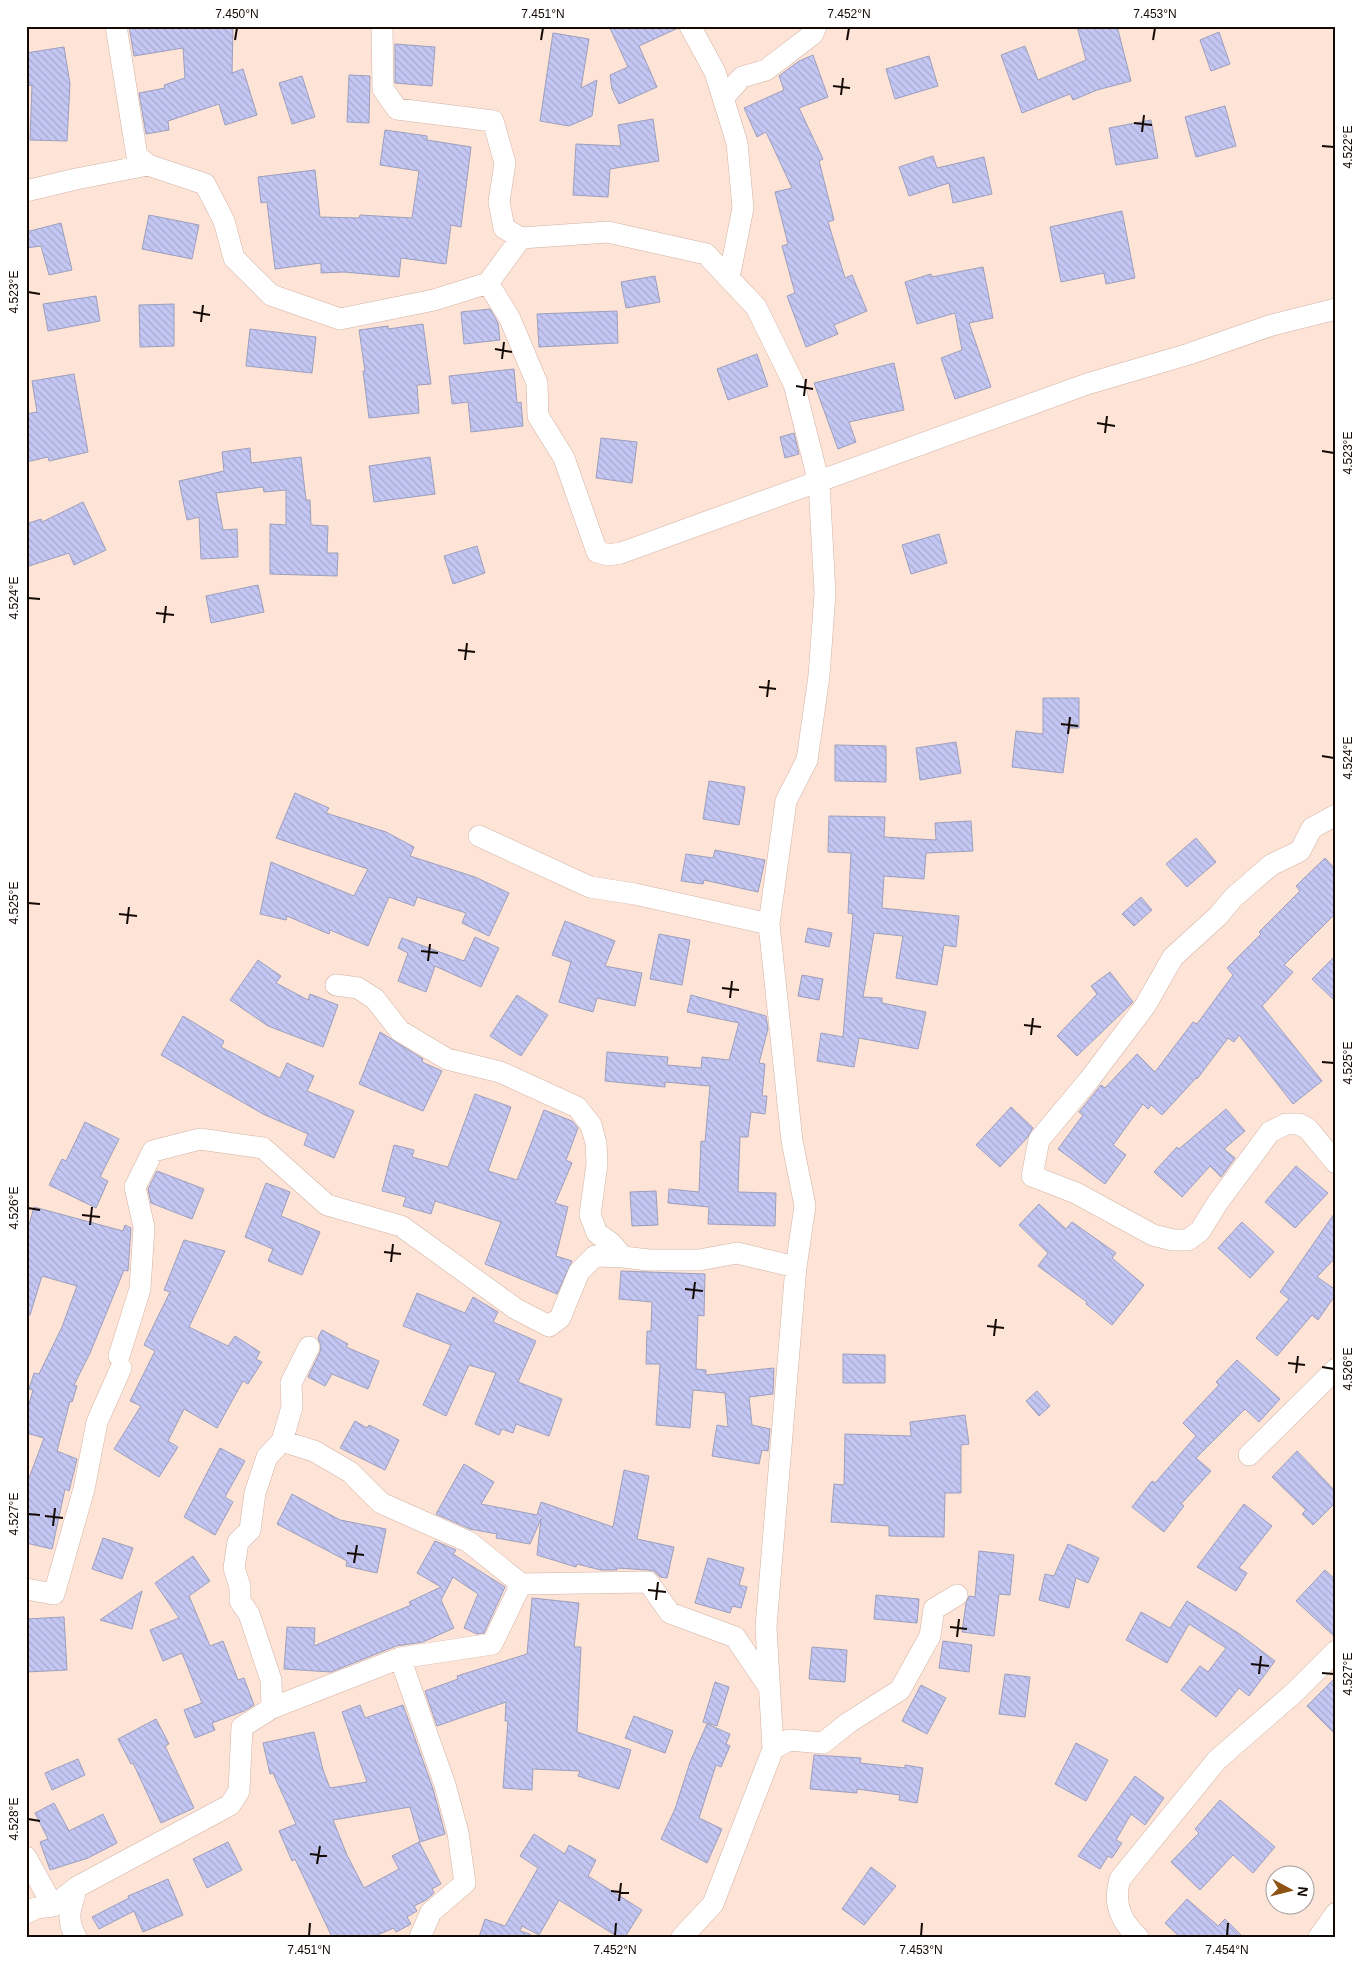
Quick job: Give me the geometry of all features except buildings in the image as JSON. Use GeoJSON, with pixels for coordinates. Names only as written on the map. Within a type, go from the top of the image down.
{"type":"FeatureCollection","features":[{"type":"Feature","properties":{"kind":"street"},"geometry":{"type":"LineString","coordinates":[[116,26],[137,156],[148,166],[205,184],[224,220],[234,258],[271,295],[340,318],[434,300],[488,283],[521,238]]}},
{"type":"Feature","properties":{"kind":"street"},"geometry":{"type":"LineString","coordinates":[[382,26],[383,89],[397,109],[493,121],[505,162],[499,202],[504,228],[521,238],[608,232],[706,254],[729,278],[756,307],[794,384],[819,483],[825,593],[819,676],[807,760],[786,801],[769,924],[792,1141],[805,1206],[796,1267],[766,1627],[773,1749],[713,1904],[682,1937]]}},
{"type":"Feature","properties":{"kind":"street"},"geometry":{"type":"LineString","coordinates":[[690,26],[715,72],[737,143],[744,208],[729,278]]}},
{"type":"Feature","properties":{"kind":"street"},"geometry":{"type":"LineString","coordinates":[[723,98],[742,77],[766,70],[813,34],[816,26]]}},
{"type":"Feature","properties":{"kind":"street"},"geometry":{"type":"LineString","coordinates":[[26,191],[76,179],[148,166]]}},
{"type":"Feature","properties":{"kind":"street"},"geometry":{"type":"LineString","coordinates":[[488,283],[510,319],[537,383],[538,416],[564,458],[597,552],[608,556],[819,483],[1087,384],[1189,354],[1272,325],[1336,309]]}},
{"type":"Feature","properties":{"kind":"street"},"geometry":{"type":"LineString","coordinates":[[1336,815],[1312,828],[1300,850],[1272,865],[1233,898],[1218,916],[1173,957],[1145,1006],[1089,1080],[1039,1140],[1032,1176],[1076,1193],[1153,1235],[1173,1240],[1188,1240],[1200,1231],[1218,1202],[1270,1132],[1286,1124],[1299,1124],[1308,1130],[1336,1163]]}},
{"type":"Feature","properties":{"kind":"street"},"geometry":{"type":"LineString","coordinates":[[479,836],[590,887],[644,896],[769,924]]}},
{"type":"Feature","properties":{"kind":"street"},"geometry":{"type":"LineString","coordinates":[[336,985],[358,988],[375,999],[400,1031],[447,1060],[500,1072],[577,1107],[590,1125],[596,1143],[597,1164],[590,1215],[596,1233],[611,1243],[623,1257]]}},
{"type":"Feature","properties":{"kind":"street"},"geometry":{"type":"LineString","coordinates":[[26,1589],[54,1594],[84,1489],[97,1422],[120,1362],[140,1289],[144,1227],[136,1187],[154,1151],[200,1138],[263,1148],[327,1205],[401,1226],[516,1309],[549,1326],[560,1318],[579,1272],[595,1256],[648,1260],[699,1260],[737,1253],[796,1267]]}},
{"type":"Feature","properties":{"kind":"street"},"geometry":{"type":"LineString","coordinates":[[272,1708],[271,1680],[249,1614],[240,1601],[240,1587],[234,1568],[238,1542],[250,1530],[255,1493],[267,1457],[282,1441],[292,1407],[291,1383],[309,1347]]}},
{"type":"Feature","properties":{"kind":"street"},"geometry":{"type":"LineString","coordinates":[[1249,1455],[1336,1369]]}},
{"type":"Feature","properties":{"kind":"street"},"geometry":{"type":"LineString","coordinates":[[282,1441],[314,1452],[350,1472],[381,1502],[469,1542],[521,1584],[648,1582],[670,1613],[735,1637],[768,1685]]}},
{"type":"Feature","properties":{"kind":"street"},"geometry":{"type":"LineString","coordinates":[[38,1909],[230,1805],[239,1792],[242,1727],[272,1708],[400,1658],[492,1644],[521,1584]]}},
{"type":"Feature","properties":{"kind":"street"},"geometry":{"type":"LineString","coordinates":[[773,1749],[790,1740],[823,1743],[848,1723],[900,1690],[930,1636],[934,1609],[957,1595]]}},
{"type":"Feature","properties":{"kind":"street"},"geometry":{"type":"LineString","coordinates":[[735,1637],[766,1627]]}},
{"type":"Feature","properties":{"kind":"street"},"geometry":{"type":"LineString","coordinates":[[1138,1937],[1127,1927],[1116,1900],[1120,1878],[1217,1760],[1296,1691],[1336,1651]]}},
{"type":"Feature","properties":{"kind":"street"},"geometry":{"type":"LineString","coordinates":[[400,1658],[445,1785],[458,1833],[465,1883],[431,1912],[420,1937]]}},
{"type":"Feature","properties":{"kind":"street"},"geometry":{"type":"LineString","coordinates":[[26,1857],[38,1909]]}},
{"type":"Feature","properties":{"kind":"street"},"geometry":{"type":"LineString","coordinates":[[73,1931],[69,1910],[77,1887]]}},
{"type":"Feature","properties":{"kind":"street"},"geometry":{"type":"LineString","coordinates":[[38,1909],[48,1911],[73,1931]]}},
{"type":"Feature","properties":{"kind":"street"},"geometry":{"type":"LineString","coordinates":[[1319,1937],[1336,1913]]}}]}
